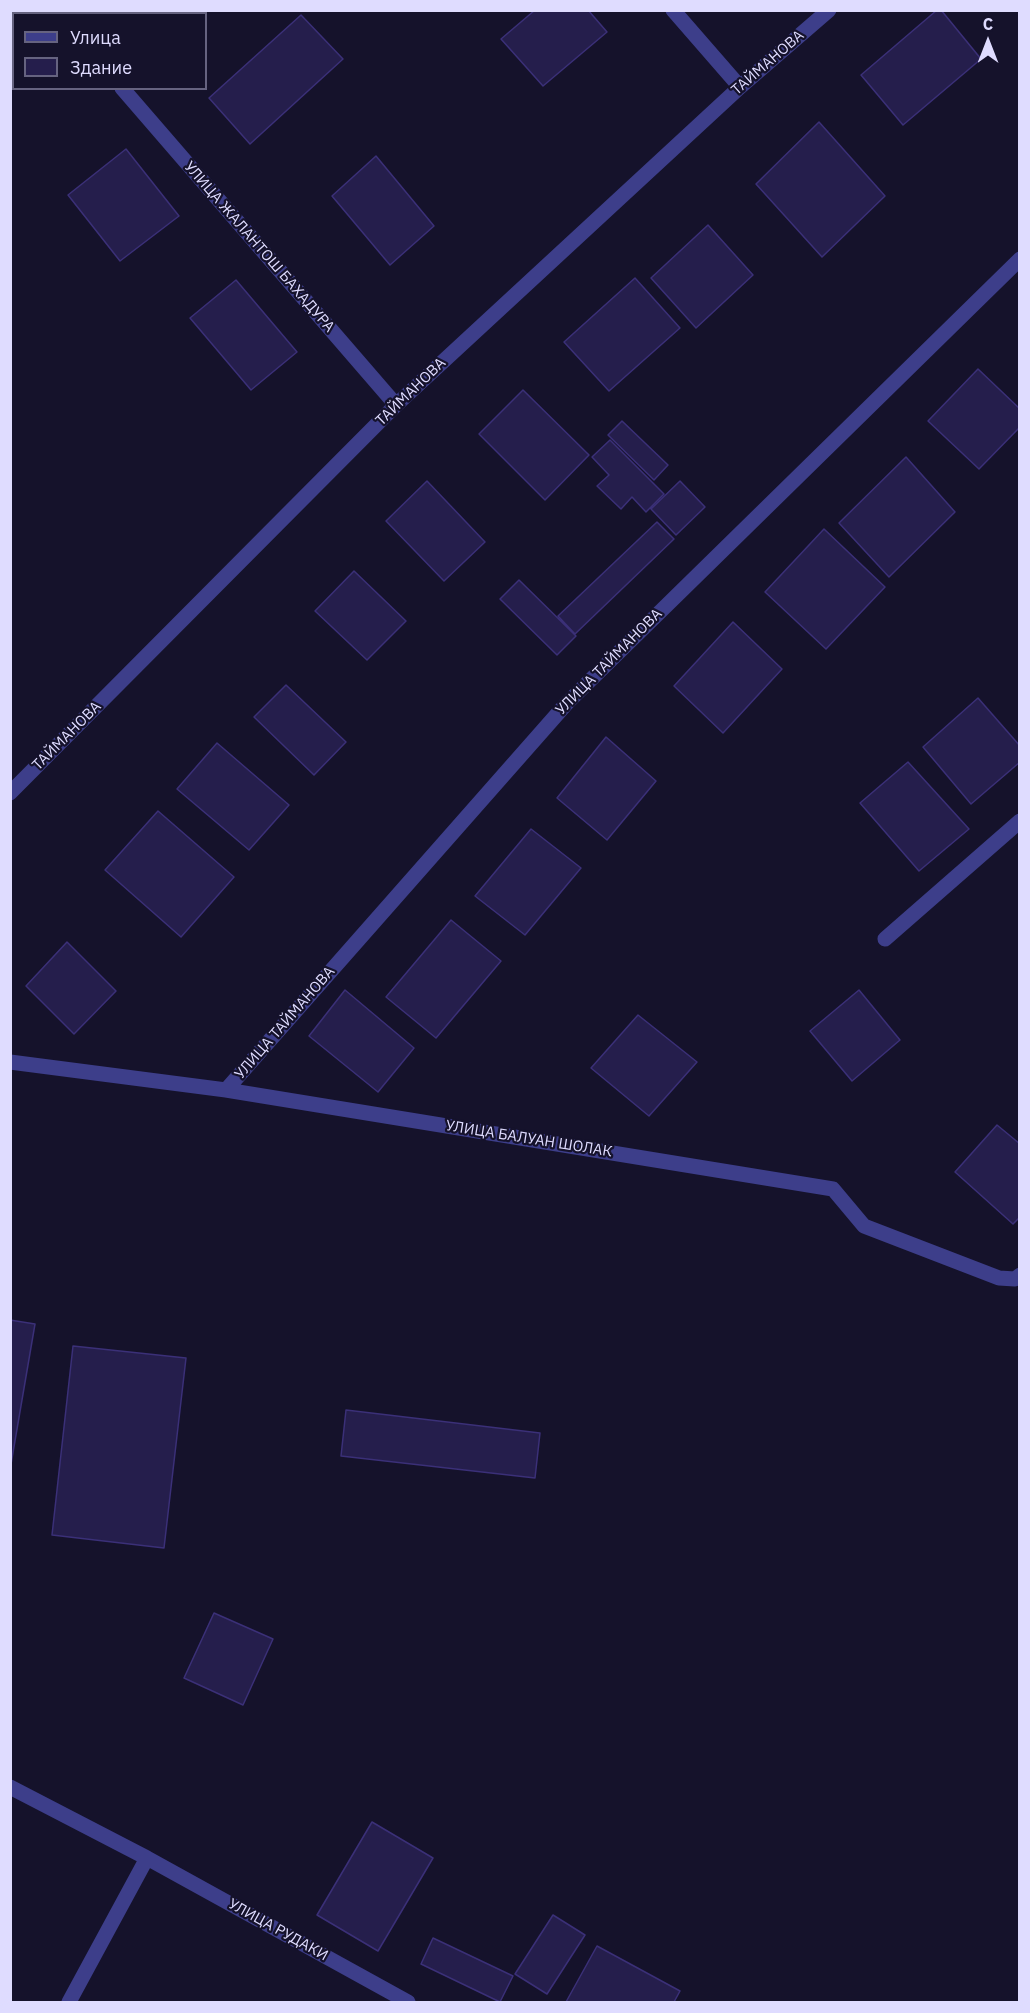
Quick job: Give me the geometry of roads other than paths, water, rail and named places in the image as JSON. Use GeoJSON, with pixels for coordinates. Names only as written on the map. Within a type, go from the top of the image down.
{"type":"FeatureCollection","features":[{"type":"Feature","properties":{"kind":"street"},"geometry":{"type":"LineString","coordinates":[[673,10],[740,87]]}},
{"type":"Feature","properties":{"kind":"street","name":"ТАЙМАНОВА"},"geometry":{"type":"LineString","coordinates":[[10,793],[396,405],[740,87],[829,10]]}},
{"type":"Feature","properties":{"kind":"street","name":"УЛИЦА ЖАЛАНТОШ БАХАДУРА"},"geometry":{"type":"LineString","coordinates":[[124,90],[396,405]]}},
{"type":"Feature","properties":{"kind":"street","name":"УЛИЦА ТАЙМАНОВА"},"geometry":{"type":"LineString","coordinates":[[226,1090],[567,703],[1020,259]]}},
{"type":"Feature","properties":{"kind":"street"},"geometry":{"type":"LineString","coordinates":[[885,939],[1020,820]]}},
{"type":"Feature","properties":{"kind":"street","name":"УЛИЦА БАЛУАН ШОЛАК"},"geometry":{"type":"LineString","coordinates":[[10,1062],[226,1090],[833,1188],[864,1226],[999,1278],[1015,1279],[1020,1275]]}},
{"type":"Feature","properties":{"kind":"street","name":"УЛИЦА РУДАКИ"},"geometry":{"type":"LineString","coordinates":[[10,1787],[147,1858],[408,2002]]}},
{"type":"Feature","properties":{"kind":"street"},"geometry":{"type":"LineString","coordinates":[[69,2002],[147,1858]]}}]}
